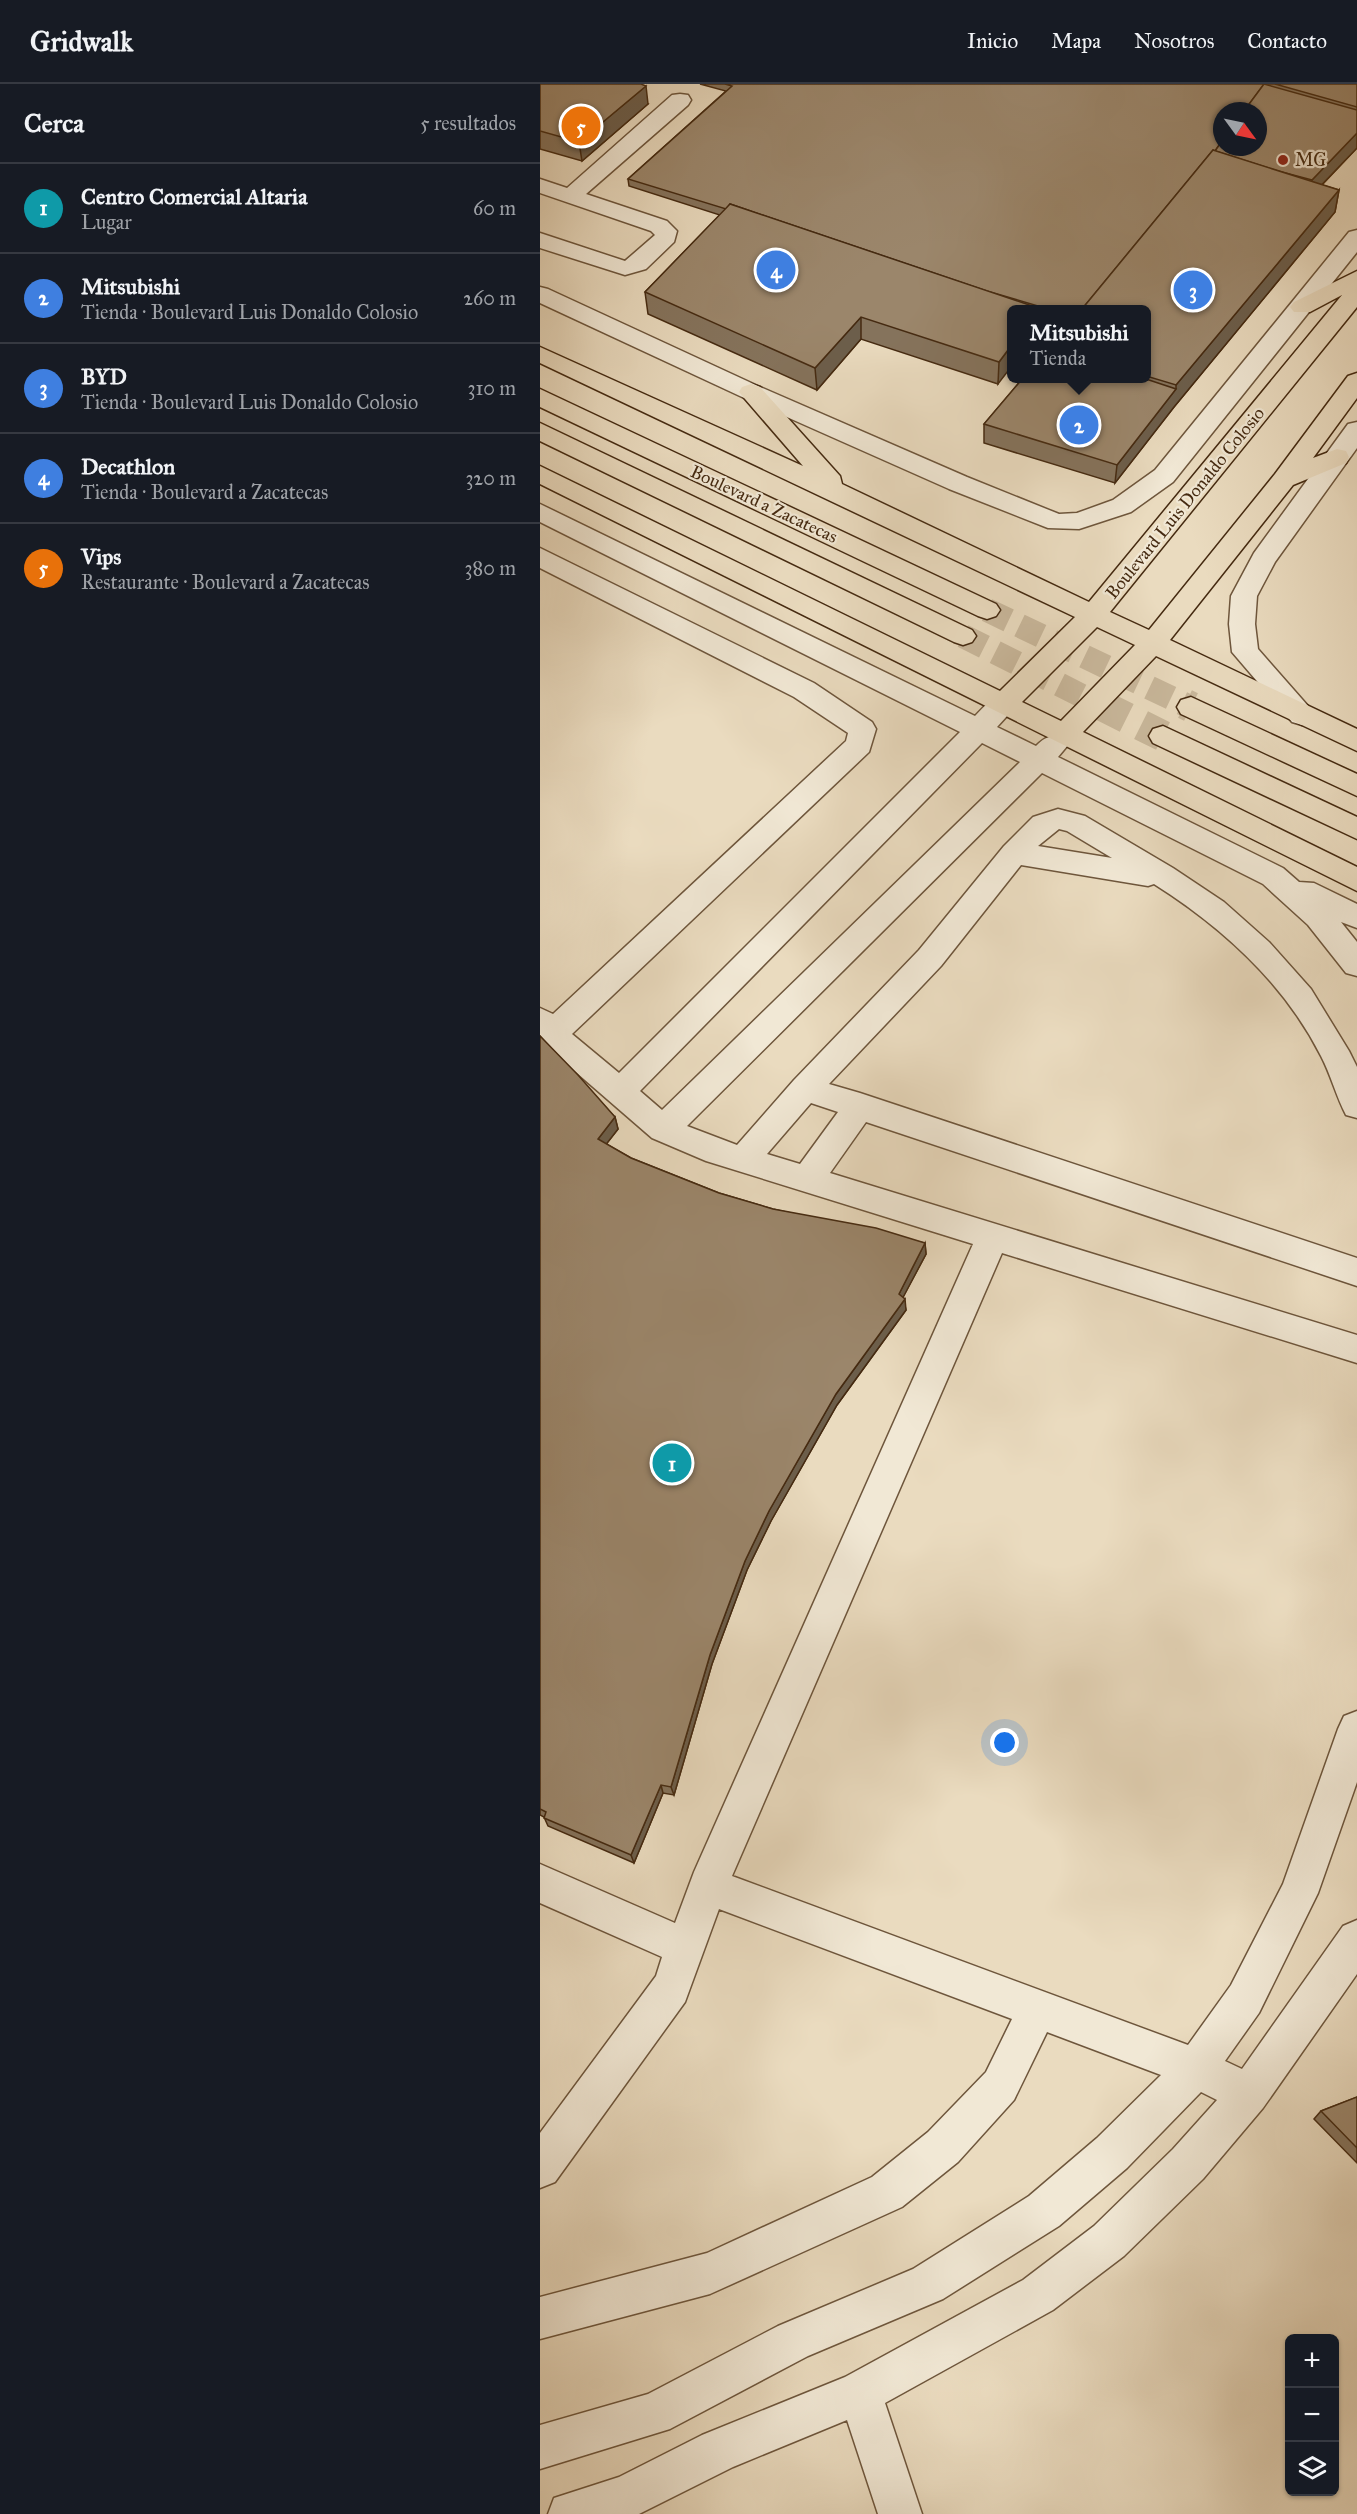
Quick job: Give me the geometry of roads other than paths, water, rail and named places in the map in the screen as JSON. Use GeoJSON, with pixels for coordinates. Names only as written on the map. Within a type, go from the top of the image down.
{"type":"FeatureCollection","features":[{"type":"Feature","properties":{"kind":"main road"},"geometry":{"type":"LineString","coordinates":[[1302,307],[1357,278]]}},
{"type":"Feature","properties":{"kind":"main road","name":"Boulevard Luis Donaldo Colosio"},"geometry":{"type":"LineString","coordinates":[[1003,705],[1094,614],[1357,292]]}},
{"type":"Feature","properties":{"kind":"main road"},"geometry":{"type":"LineString","coordinates":[[540,354],[840,493],[1357,741]]}},
{"type":"Feature","properties":{"kind":"main road"},"geometry":{"type":"LineString","coordinates":[[1064,735],[1153,643],[1284,480],[1357,381]]}},
{"type":"Feature","properties":{"kind":"main road"},"geometry":{"type":"LineString","coordinates":[[751,392],[840,493]]}},
{"type":"Feature","properties":{"kind":"main road","name":"Boulevard a Zacatecas"},"geometry":{"type":"LineString","coordinates":[[540,397],[987,610]]}},
{"type":"Feature","properties":{"kind":"main road","name":"Boulevard a Zacatecas"},"geometry":{"type":"LineString","coordinates":[[540,431],[963,636]]}},
{"type":"Feature","properties":{"kind":"main road"},"geometry":{"type":"LineString","coordinates":[[1284,480],[1337,456]]}},
{"type":"Feature","properties":{"kind":"main road"},"geometry":{"type":"LineString","coordinates":[[540,474],[1357,880]]}},
{"type":"Feature","properties":{"kind":"main road"},"geometry":{"type":"LineString","coordinates":[[1191,707],[1357,786]]}},
{"type":"Feature","properties":{"kind":"main road"},"geometry":{"type":"LineString","coordinates":[[1163,736],[1357,829]]}},
{"type":"Feature","properties":{"kind":"street"},"geometry":{"type":"LineString","coordinates":[[571,196],[680,100],[655,92]]}},
{"type":"Feature","properties":{"kind":"street"},"geometry":{"type":"LineString","coordinates":[[540,186],[659,226],[666,231],[666,237],[638,264],[625,268],[540,240]]}},
{"type":"Feature","properties":{"kind":"street","name":"Boulevard Luis Donaldo Colosio"},"geometry":{"type":"LineString","coordinates":[[751,392],[957,483],[1057,522],[1078,521],[1122,507],[1164,476],[1357,237]]}},
{"type":"Feature","properties":{"kind":"street"},"geometry":{"type":"LineString","coordinates":[[540,294],[751,392]]}},
{"type":"Feature","properties":{"kind":"street"},"geometry":{"type":"LineString","coordinates":[[1302,715],[1245,652],[1242,624],[1244,596],[1263,559],[1357,430]]}},
{"type":"Feature","properties":{"kind":"street"},"geometry":{"type":"LineString","coordinates":[[540,512],[1357,917]]}},
{"type":"Feature","properties":{"kind":"street"},"geometry":{"type":"LineString","coordinates":[[540,557],[804,690],[862,729],[859,746],[546,1027],[663,1129],[705,1148],[1357,1349]]}},
{"type":"Feature","properties":{"kind":"street"},"geometry":{"type":"LineString","coordinates":[[690,587],[718,563]]}},
{"type":"Feature","properties":{"kind":"street"},"geometry":{"type":"LineString","coordinates":[[619,1093],[1003,705]]}},
{"type":"Feature","properties":{"kind":"street"},"geometry":{"type":"LineString","coordinates":[[663,1129],[1064,735]]}},
{"type":"Feature","properties":{"kind":"street"},"geometry":{"type":"LineString","coordinates":[[744,1159],[805,1089],[930,958],[1014,853],[1043,824],[1058,819],[1075,823],[1215,910],[1284,979],[1313,1013],[1352,1090],[1357,1107]]}},
{"type":"Feature","properties":{"kind":"street"},"geometry":{"type":"LineString","coordinates":[[1014,853],[1164,878]]}},
{"type":"Feature","properties":{"kind":"street"},"geometry":{"type":"LineString","coordinates":[[1273,876],[1300,898],[1338,936],[1357,965]]}},
{"type":"Feature","properties":{"kind":"street"},"geometry":{"type":"LineString","coordinates":[[805,1089],[1357,1272]]}},
{"type":"Feature","properties":{"kind":"street"},"geometry":{"type":"LineString","coordinates":[[807,1180],[860,1106]]}},
{"type":"Feature","properties":{"kind":"street"},"geometry":{"type":"LineString","coordinates":[[540,2167],[671,1988],[708,1886],[993,1236]]}},
{"type":"Feature","properties":{"kind":"street"},"geometry":{"type":"LineString","coordinates":[[540,2447],[655,2414],[793,2341],[928,2284],[1044,2211],[1112,2153],[1196,2068],[1245,1999],[1299,1893],[1356,1737]]}},
{"type":"Feature","properties":{"kind":"street"},"geometry":{"type":"LineString","coordinates":[[540,1883],[684,1947]]}},
{"type":"Feature","properties":{"kind":"street"},"geometry":{"type":"LineString","coordinates":[[708,1886],[1196,2068],[1249,2094]]}},
{"type":"Feature","properties":{"kind":"street"},"geometry":{"type":"LineString","coordinates":[[570,2514],[626,2497],[718,2451],[860,2393],[1038,2295],[1109,2241],[1188,2164],[1249,2094],[1357,1940]]}},
{"type":"Feature","properties":{"kind":"street"},"geometry":{"type":"LineString","coordinates":[[540,2318],[710,2273],[887,2192],[943,2146],[1000,2086],[1038,2009]]}},
{"type":"Feature","properties":{"kind":"street"},"geometry":{"type":"LineString","coordinates":[[860,2393],[900,2514]]}},
{"type":"Feature","properties":{"kind":"tunnel"},"geometry":{"type":"LineString","coordinates":[[987,610],[1188,706]]}},
{"type":"Feature","properties":{"kind":"tunnel"},"geometry":{"type":"LineString","coordinates":[[963,636],[1102,706]]}},
{"type":"Feature","properties":{"kind":"tunnel"},"geometry":{"type":"LineString","coordinates":[[1099,704],[1163,736]]}},
{"type":"Feature","properties":{"kind":"tunnel"},"geometry":{"type":"LineString","coordinates":[[1185,704],[1191,707]]}},
{"type":"Feature","properties":{"kind":"place","name":"Vips"},"geometry":{"type":"Point","coordinates":[581,126]}},
{"type":"Feature","properties":{"kind":"place","name":"MG"},"geometry":{"type":"Point","coordinates":[1283,160]}},
{"type":"Feature","properties":{"kind":"place","name":"Decathlon"},"geometry":{"type":"Point","coordinates":[776,270]}},
{"type":"Feature","properties":{"kind":"place","name":"BYD"},"geometry":{"type":"Point","coordinates":[1193,290]}},
{"type":"Feature","properties":{"kind":"place","name":"Mitsubishi"},"geometry":{"type":"Point","coordinates":[1079,425]}},
{"type":"Feature","properties":{"kind":"place","name":"Centro Comercial Altaria"},"geometry":{"type":"Point","coordinates":[672,1463]}}]}
